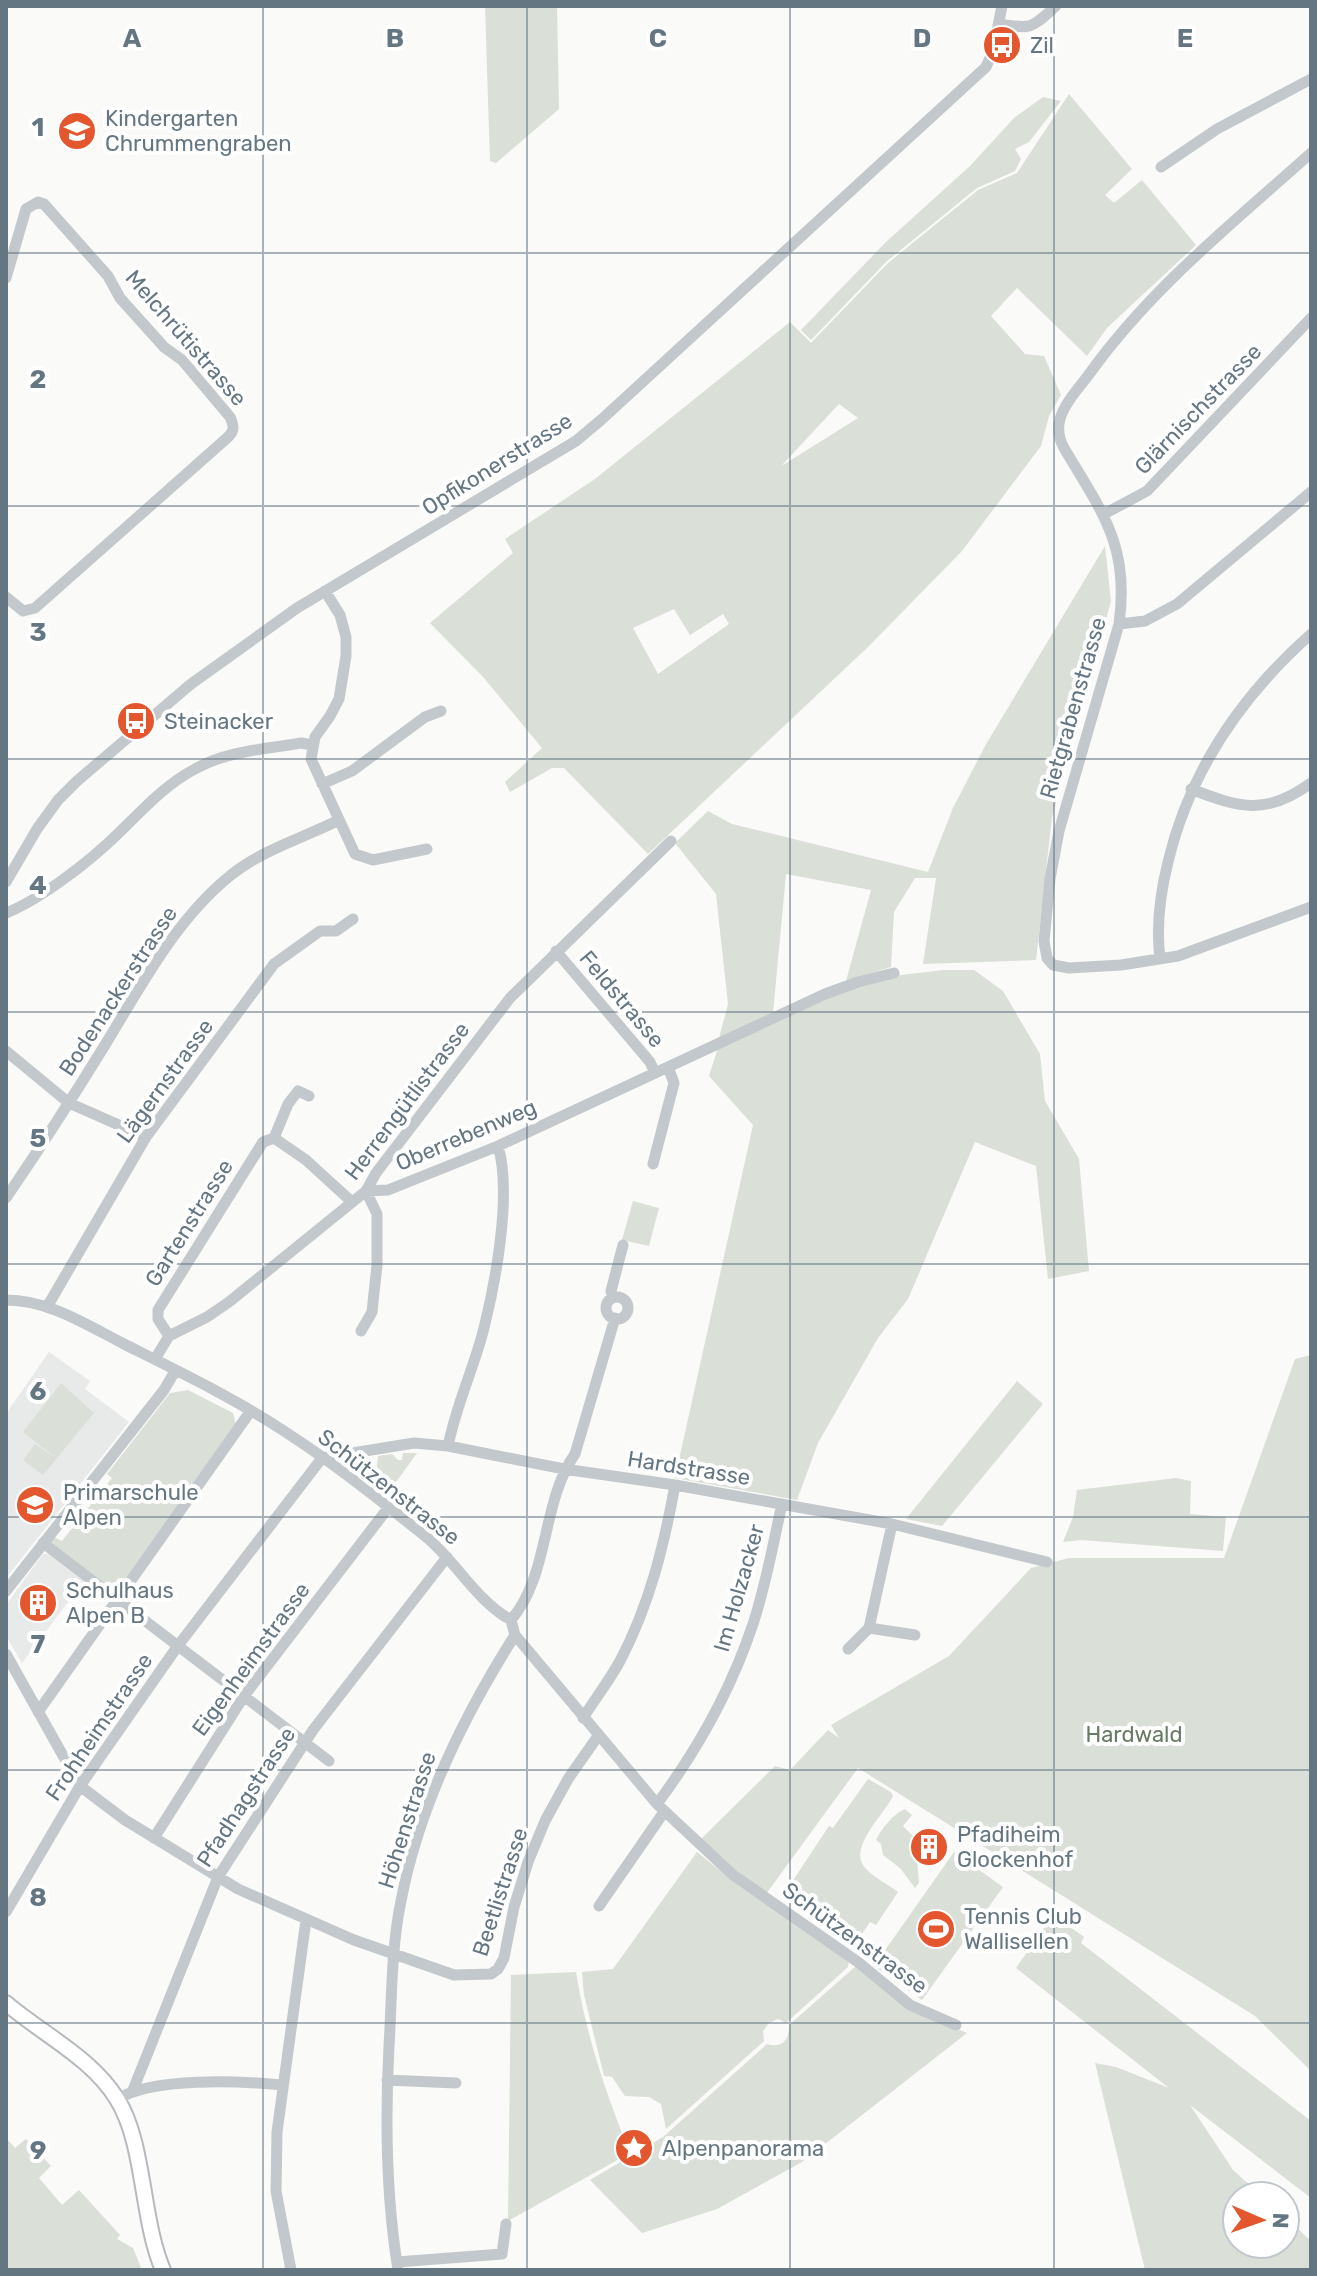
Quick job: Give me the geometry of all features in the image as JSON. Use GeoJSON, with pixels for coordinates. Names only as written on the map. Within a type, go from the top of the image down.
{"type":"FeatureCollection","features":[{"type":"Feature","properties":{"kind":"main road"},"geometry":{"type":"LineString","coordinates":[[6,2003],[96,2074],[118,2099],[131,2134],[152,2234],[163,2270]]}},
{"type":"Feature","properties":{"kind":"street","name":"Opfikonerstrasse"},"geometry":{"type":"LineString","coordinates":[[6,882],[58,800],[227,656],[325,591],[576,441],[601,420],[980,73],[991,57],[1002,6]]}},
{"type":"Feature","properties":{"kind":"street"},"geometry":{"type":"LineString","coordinates":[[999,24],[1028,28],[1056,6]]}},
{"type":"Feature","properties":{"kind":"street"},"geometry":{"type":"LineString","coordinates":[[1161,167],[1217,129],[1311,79]]}},
{"type":"Feature","properties":{"kind":"street","name":"Rietgrabenstrasse"},"geometry":{"type":"LineString","coordinates":[[1160,959],[1069,968],[1053,965],[1045,952],[1046,920],[1059,831],[1119,624],[1121,574],[1114,537],[1104,514],[1059,438],[1059,421],[1111,343],[1141,308],[1311,153]]}},
{"type":"Feature","properties":{"kind":"street","name":"Melchrütistrasse"},"geometry":{"type":"LineString","coordinates":[[6,278],[26,209],[38,202],[44,204],[108,276],[120,298],[164,347],[182,360],[234,425],[232,434],[35,608],[23,611],[14,607],[6,597]]}},
{"type":"Feature","properties":{"kind":"street","name":"Glärnischstrasse"},"geometry":{"type":"LineString","coordinates":[[1104,514],[1147,491],[1311,318]]}},
{"type":"Feature","properties":{"kind":"street"},"geometry":{"type":"LineString","coordinates":[[1119,624],[1145,621],[1177,604],[1311,492]]}},
{"type":"Feature","properties":{"kind":"street"},"geometry":{"type":"LineString","coordinates":[[325,591],[340,615],[346,637],[346,656],[339,699],[312,745],[311,759],[355,854],[373,860],[427,849]]}},
{"type":"Feature","properties":{"kind":"street"},"geometry":{"type":"LineString","coordinates":[[1311,634],[1283,658],[1249,696],[1215,743],[1191,789],[1164,879],[1158,926],[1160,959],[1193,952],[1311,907]]}},
{"type":"Feature","properties":{"kind":"street"},"geometry":{"type":"LineString","coordinates":[[322,784],[352,771],[425,717],[441,711]]}},
{"type":"Feature","properties":{"kind":"street"},"geometry":{"type":"LineString","coordinates":[[6,913],[85,863],[108,844],[156,794],[193,770],[230,755],[301,743],[312,745]]}},
{"type":"Feature","properties":{"kind":"street"},"geometry":{"type":"LineString","coordinates":[[1191,789],[1225,802],[1258,807],[1289,798],[1311,783]]}},
{"type":"Feature","properties":{"kind":"street","name":"Bodenackerstrasse"},"geometry":{"type":"LineString","coordinates":[[6,1198],[150,971],[201,902],[232,874],[258,858],[339,820]]}},
{"type":"Feature","properties":{"kind":"street","name":"Herrengütlistrasse"},"geometry":{"type":"LineString","coordinates":[[169,1336],[229,1302],[366,1191],[376,1173],[510,998],[671,841]]}},
{"type":"Feature","properties":{"kind":"street","name":"Lägernstrasse"},"geometry":{"type":"LineString","coordinates":[[47,1307],[146,1137],[274,964],[320,931],[336,931],[353,919]]}},
{"type":"Feature","properties":{"kind":"street","name":"Feldstrasse"},"geometry":{"type":"LineString","coordinates":[[556,951],[650,1062],[655,1073]]}},
{"type":"Feature","properties":{"kind":"street","name":"Oberrebenweg"},"geometry":{"type":"LineString","coordinates":[[366,1191],[388,1190],[498,1146],[825,994],[894,973]]}},
{"type":"Feature","properties":{"kind":"street"},"geometry":{"type":"LineString","coordinates":[[6,1051],[69,1103],[146,1137]]}},
{"type":"Feature","properties":{"kind":"street"},"geometry":{"type":"LineString","coordinates":[[653,1164],[674,1083],[668,1067]]}},
{"type":"Feature","properties":{"kind":"street","name":"Gartenstrasse"},"geometry":{"type":"LineString","coordinates":[[169,1336],[158,1319],[158,1310],[163,1301],[263,1142],[274,1138],[288,1104],[298,1091],[309,1096]]}},
{"type":"Feature","properties":{"kind":"street"},"geometry":{"type":"LineString","coordinates":[[274,1138],[306,1160],[352,1202]]}},
{"type":"Feature","properties":{"kind":"street"},"geometry":{"type":"LineString","coordinates":[[448,1446],[484,1329],[501,1231],[502,1160],[498,1146]]}},
{"type":"Feature","properties":{"kind":"street"},"geometry":{"type":"LineString","coordinates":[[361,1331],[372,1312],[377,1265],[377,1214],[366,1191]]}},
{"type":"Feature","properties":{"kind":"street"},"geometry":{"type":"LineString","coordinates":[[613,1298],[621,1298],[628,1307],[623,1317],[615,1318],[608,1314],[607,1307],[613,1298],[611,1291],[623,1245]]}},
{"type":"Feature","properties":{"kind":"street","name":"Schützenstrasse"},"geometry":{"type":"LineString","coordinates":[[6,1300],[23,1300],[47,1307],[155,1359],[283,1430],[388,1508],[447,1557],[497,1613],[511,1620],[515,1635],[660,1808],[733,1875],[858,1962],[910,2005],[956,2025]]}},
{"type":"Feature","properties":{"kind":"street"},"geometry":{"type":"LineString","coordinates":[[511,1620],[522,1608],[564,1469],[575,1454],[615,1318]]}},
{"type":"Feature","properties":{"kind":"street"},"geometry":{"type":"LineString","coordinates":[[155,1359],[169,1336]]}},
{"type":"Feature","properties":{"kind":"street"},"geometry":{"type":"LineString","coordinates":[[6,1591],[164,1390],[175,1371]]}},
{"type":"Feature","properties":{"kind":"street"},"geometry":{"type":"LineString","coordinates":[[38,1712],[250,1412]]}},
{"type":"Feature","properties":{"kind":"street","name":"Hardstrasse"},"geometry":{"type":"LineString","coordinates":[[322,1458],[414,1443],[448,1446],[564,1469],[675,1485],[892,1524],[1047,1562]]}},
{"type":"Feature","properties":{"kind":"street","name":"Frohheimstrasse"},"geometry":{"type":"LineString","coordinates":[[6,1912],[80,1786],[177,1647],[322,1458]]}},
{"type":"Feature","properties":{"kind":"street"},"geometry":{"type":"LineString","coordinates":[[583,1718],[619,1662],[643,1612],[664,1545],[675,1485]]}},
{"type":"Feature","properties":{"kind":"street","name":"Im Holzacker"},"geometry":{"type":"LineString","coordinates":[[660,1808],[709,1728],[737,1667],[754,1621],[782,1504]]}},
{"type":"Feature","properties":{"kind":"street","name":"Eigenheimstrasse"},"geometry":{"type":"LineString","coordinates":[[154,1838],[244,1696],[388,1508]]}},
{"type":"Feature","properties":{"kind":"street"},"geometry":{"type":"LineString","coordinates":[[848,1649],[869,1628],[892,1524]]}},
{"type":"Feature","properties":{"kind":"street"},"geometry":{"type":"LineString","coordinates":[[43,1543],[329,1761]]}},
{"type":"Feature","properties":{"kind":"street","name":"Pfadhagstrasse"},"geometry":{"type":"LineString","coordinates":[[133,2090],[218,1877],[305,1742],[447,1557]]}},
{"type":"Feature","properties":{"kind":"street"},"geometry":{"type":"LineString","coordinates":[[869,1628],[915,1635]]}},
{"type":"Feature","properties":{"kind":"street","name":"Höhenstrasse"},"geometry":{"type":"LineString","coordinates":[[397,2266],[388,2179],[387,2080],[394,1956],[401,1901],[434,1788],[477,1697],[515,1635]]}},
{"type":"Feature","properties":{"kind":"street"},"geometry":{"type":"LineString","coordinates":[[6,1654],[80,1786],[154,1838],[218,1877],[306,1920],[394,1956]]}},
{"type":"Feature","properties":{"kind":"street","name":"Beetlistrasse"},"geometry":{"type":"LineString","coordinates":[[394,1956],[454,1975],[491,1974],[498,1969],[504,1958],[514,1907],[528,1862],[545,1821],[568,1779],[598,1736]]}},
{"type":"Feature","properties":{"kind":"street"},"geometry":{"type":"LineString","coordinates":[[599,1906],[660,1808]]}},
{"type":"Feature","properties":{"kind":"street"},"geometry":{"type":"LineString","coordinates":[[291,2270],[275,2173],[282,2085],[306,1920]]}},
{"type":"Feature","properties":{"kind":"street"},"geometry":{"type":"LineString","coordinates":[[387,2080],[456,2083]]}},
{"type":"Feature","properties":{"kind":"street"},"geometry":{"type":"LineString","coordinates":[[118,2099],[133,2090],[209,2082],[282,2085]]}},
{"type":"Feature","properties":{"kind":"street"},"geometry":{"type":"LineString","coordinates":[[397,2266],[502,2254],[506,2224]]}},
{"type":"Feature","properties":{"kind":"shaded area","name":"Primarschule Alpen"},"geometry":{"type":"Polygon","coordinates":[[[49,1352],[90,1381],[85,1389],[129,1422],[6,1578],[6,1414],[49,1352]]]}},
{"type":"Feature","properties":{"kind":"shaded area"},"geometry":{"type":"Polygon","coordinates":[[[43,1554],[48,1554],[84,1581],[22,1663],[6,1636],[6,1605],[43,1554]]]}},
{"type":"Feature","properties":{"kind":"green space"},"geometry":{"type":"Polygon","coordinates":[[[485,6],[557,6],[559,109],[496,163],[490,161],[485,6]]]}},
{"type":"Feature","properties":{"kind":"green space"},"geometry":{"type":"Polygon","coordinates":[[[1069,94],[1132,169],[1105,195],[1114,203],[1142,180],[1196,245],[1107,328],[1087,356],[1017,288],[991,316],[1025,354],[1044,356],[1061,395],[1049,416],[1041,446],[962,551],[868,647],[648,854],[564,768],[552,768],[510,792],[505,782],[542,748],[484,678],[430,623],[513,553],[505,539],[595,479],[790,322],[811,343],[888,263],[978,190],[1017,173],[1069,94]],[[839,404],[783,464],[783,465],[858,418],[839,404]],[[674,609],[633,628],[658,674],[729,624],[723,614],[690,635],[674,609]]]}},
{"type":"Feature","properties":{"kind":"green space"},"geometry":{"type":"Polygon","coordinates":[[[1043,97],[1061,101],[1029,142],[1015,149],[1021,159],[1015,171],[977,188],[886,262],[811,340],[801,330],[886,242],[970,166],[1014,118],[1043,97]]]}},
{"type":"Feature","properties":{"kind":"green space"},"geometry":{"type":"Polygon","coordinates":[[[1105,546],[1111,601],[1052,817],[1036,960],[923,964],[936,878],[915,878],[894,912],[891,967],[846,981],[871,890],[786,874],[773,1013],[719,1038],[728,1004],[716,894],[675,843],[708,811],[732,824],[928,872],[953,808],[985,746],[1105,546]]]}},
{"type":"Feature","properties":{"kind":"green space"},"geometry":{"type":"Polygon","coordinates":[[[974,970],[1003,991],[1040,1054],[1045,1101],[1079,1159],[1089,1271],[1048,1279],[1036,1166],[975,1142],[908,1299],[878,1338],[818,1443],[797,1500],[675,1478],[753,1125],[709,1076],[718,1048],[821,999],[893,976],[974,970]]]}},
{"type":"Feature","properties":{"kind":"green space"},"geometry":{"type":"Polygon","coordinates":[[[633,1201],[659,1208],[649,1246],[622,1240],[633,1201]]]}},
{"type":"Feature","properties":{"kind":"green space","name":"Hardwald"},"geometry":{"type":"Polygon","coordinates":[[[1311,1355],[1311,2071],[1255,2016],[858,1768],[766,1894],[700,1840],[775,1766],[790,1770],[828,1730],[839,1738],[831,1725],[949,1656],[1031,1568],[1069,1558],[1224,1558],[1295,1359],[1311,1355]]]}},
{"type":"Feature","properties":{"kind":"green space"},"geometry":{"type":"Polygon","coordinates":[[[1017,1381],[1043,1404],[942,1526],[906,1519],[1017,1381]]]}},
{"type":"Feature","properties":{"kind":"green space"},"geometry":{"type":"Polygon","coordinates":[[[61,1383],[94,1413],[43,1475],[23,1460],[35,1444],[56,1458],[23,1432],[61,1383]]]}},
{"type":"Feature","properties":{"kind":"green space"},"geometry":{"type":"Polygon","coordinates":[[[188,1390],[233,1413],[236,1425],[116,1592],[50,1543],[54,1537],[62,1541],[112,1478],[107,1474],[170,1393],[188,1390]]]}},
{"type":"Feature","properties":{"kind":"green space"},"geometry":{"type":"Polygon","coordinates":[[[403,1453],[417,1453],[386,1496],[363,1479],[376,1474],[378,1456],[392,1454],[402,1460],[403,1453]]]}},
{"type":"Feature","properties":{"kind":"green space"},"geometry":{"type":"Polygon","coordinates":[[[1176,1478],[1191,1481],[1190,1514],[1226,1517],[1223,1551],[1081,1540],[1063,1542],[1073,1517],[1077,1490],[1176,1478]]]}},
{"type":"Feature","properties":{"kind":"green space"},"geometry":{"type":"Polygon","coordinates":[[[868,1779],[893,1796],[863,1842],[861,1861],[866,1869],[898,1892],[876,1925],[870,1922],[856,1943],[820,1917],[819,1912],[824,1906],[812,1895],[803,1893],[801,1896],[807,1904],[817,1903],[811,1913],[784,1894],[829,1826],[833,1828],[868,1779]]]}},
{"type":"Feature","properties":{"kind":"green space"},"geometry":{"type":"Polygon","coordinates":[[[905,1809],[912,1815],[903,1826],[914,1837],[915,1845],[910,1855],[917,1860],[919,1883],[915,1888],[900,1868],[883,1855],[881,1844],[876,1840],[888,1822],[905,1809]]]}},
{"type":"Feature","properties":{"kind":"green space"},"geometry":{"type":"Polygon","coordinates":[[[697,1852],[739,1886],[849,1960],[848,1967],[786,2023],[778,2019],[769,2023],[763,2031],[764,2041],[666,2129],[661,2104],[649,2097],[625,2096],[612,2077],[604,2076],[584,1995],[582,1972],[613,1969],[697,1852]]]}},
{"type":"Feature","properties":{"kind":"green space","name":"Tennis Club Wallisellen"},"geometry":{"type":"Polygon","coordinates":[[[954,1852],[1003,1887],[922,2000],[874,1966],[954,1852]]]}},
{"type":"Feature","properties":{"kind":"green space"},"geometry":{"type":"Polygon","coordinates":[[[1053,1915],[1084,1937],[1081,1943],[1311,2121],[1311,2198],[1301,2190],[1301,2180],[1288,2180],[1190,2105],[1233,2170],[1244,2180],[1221,2180],[1221,2260],[1301,2260],[1301,2232],[1311,2241],[1311,2270],[1145,2270],[1095,2063],[1116,2067],[1169,2088],[1016,1968],[1053,1915]]]}},
{"type":"Feature","properties":{"kind":"green space"},"geometry":{"type":"Polygon","coordinates":[[[856,1966],[909,2008],[967,2033],[802,2162],[717,2209],[642,2233],[590,2180],[663,2137],[767,2044],[784,2042],[789,2025],[856,1966]]]}},
{"type":"Feature","properties":{"kind":"green space"},"geometry":{"type":"Polygon","coordinates":[[[576,1972],[598,2064],[630,2153],[508,2221],[511,1975],[576,1972]]]}},
{"type":"Feature","properties":{"kind":"green space"},"geometry":{"type":"Polygon","coordinates":[[[6,2138],[15,2148],[26,2139],[51,2166],[39,2178],[62,2205],[79,2190],[120,2235],[117,2239],[133,2248],[142,2270],[6,2270],[6,2138]]]}},
{"type":"Feature","properties":{"kind":"place","name":"Zil"},"geometry":{"type":"Point","coordinates":[1002,45]}},
{"type":"Feature","properties":{"kind":"place","name":"Kindergarten Chrummengraben"},"geometry":{"type":"Point","coordinates":[77,131]}},
{"type":"Feature","properties":{"kind":"place","name":"Steinacker"},"geometry":{"type":"Point","coordinates":[136,721]}},
{"type":"Feature","properties":{"kind":"place","name":"Primarschule Alpen"},"geometry":{"type":"Point","coordinates":[35,1505]}},
{"type":"Feature","properties":{"kind":"place","name":"Schulhaus Alpen B"},"geometry":{"type":"Point","coordinates":[38,1603]}},
{"type":"Feature","properties":{"kind":"place","name":"Pfadiheim Glockenhof"},"geometry":{"type":"Point","coordinates":[929,1847]}},
{"type":"Feature","properties":{"kind":"place","name":"Tennis Club Wallisellen"},"geometry":{"type":"Point","coordinates":[936,1929]}},
{"type":"Feature","properties":{"kind":"place","name":"Alpenpanorama"},"geometry":{"type":"Point","coordinates":[634,2148]}}]}
